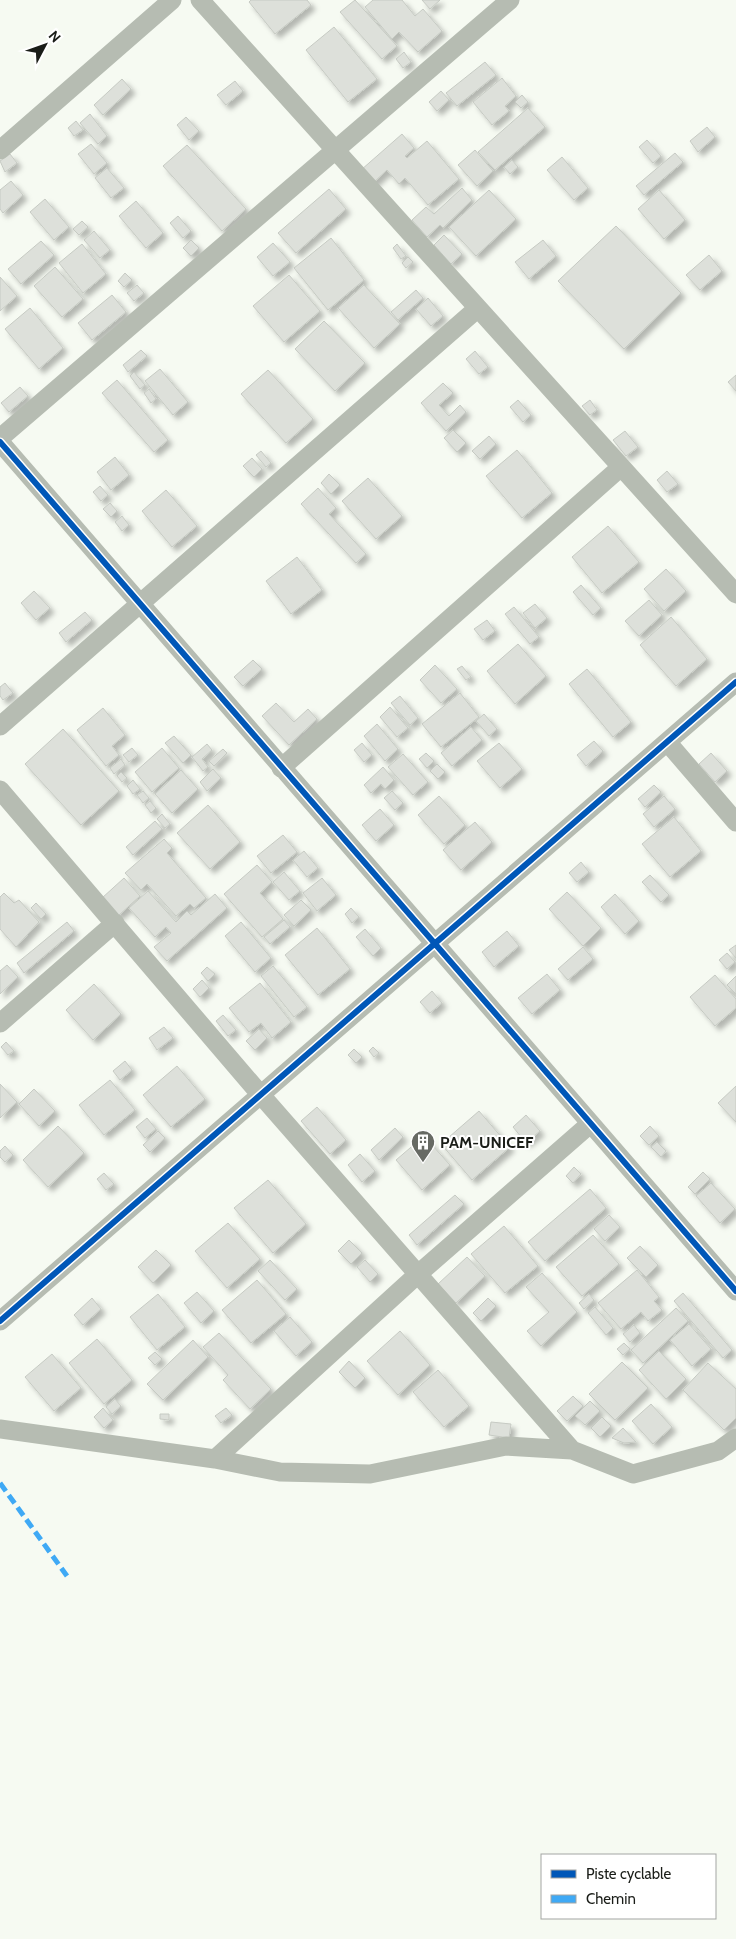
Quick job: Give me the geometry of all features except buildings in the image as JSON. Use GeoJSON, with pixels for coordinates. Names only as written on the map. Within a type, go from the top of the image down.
{"type":"FeatureCollection","features":[{"type":"Feature","properties":{"kind":"street"},"geometry":{"type":"LineString","coordinates":[[0,150],[172,0]]}},
{"type":"Feature","properties":{"kind":"street"},"geometry":{"type":"LineString","coordinates":[[200,0],[736,594]]}},
{"type":"Feature","properties":{"kind":"street"},"geometry":{"type":"LineString","coordinates":[[510,0],[0,440],[433,944],[590,1124],[733,1282]]}},
{"type":"Feature","properties":{"kind":"street"},"geometry":{"type":"LineString","coordinates":[[0,726],[478,308]]}},
{"type":"Feature","properties":{"kind":"street"},"geometry":{"type":"LineString","coordinates":[[281,768],[621,467]]}},
{"type":"Feature","properties":{"kind":"street"},"geometry":{"type":"LineString","coordinates":[[0,1321],[736,682]]}},
{"type":"Feature","properties":{"kind":"street"},"geometry":{"type":"LineString","coordinates":[[668,743],[736,822]]}},
{"type":"Feature","properties":{"kind":"street"},"geometry":{"type":"LineString","coordinates":[[0,790],[116,923],[260,1094],[572,1450]]}},
{"type":"Feature","properties":{"kind":"street"},"geometry":{"type":"LineString","coordinates":[[0,1023],[116,923]]}},
{"type":"Feature","properties":{"kind":"street"},"geometry":{"type":"LineString","coordinates":[[215,1459],[417,1275],[590,1124]]}},
{"type":"Feature","properties":{"kind":"street"},"geometry":{"type":"LineString","coordinates":[[0,1429],[215,1459],[280,1472],[370,1474],[506,1446],[572,1450],[634,1474],[718,1451],[736,1438]]}},
{"type":"Feature","properties":{"kind":"marked path"},"geometry":{"type":"LineString","coordinates":[[0,1483],[67,1576]]}},
{"type":"Feature","properties":{"kind":"cycle path"},"geometry":{"type":"LineString","coordinates":[[0,442],[736,1291]]}},
{"type":"Feature","properties":{"kind":"cycle path"},"geometry":{"type":"LineString","coordinates":[[0,1321],[736,682]]}},
{"type":"Feature","properties":{"kind":"place","name":"PAM-UNICEF"},"geometry":{"type":"Point","coordinates":[423,1163]}}]}
